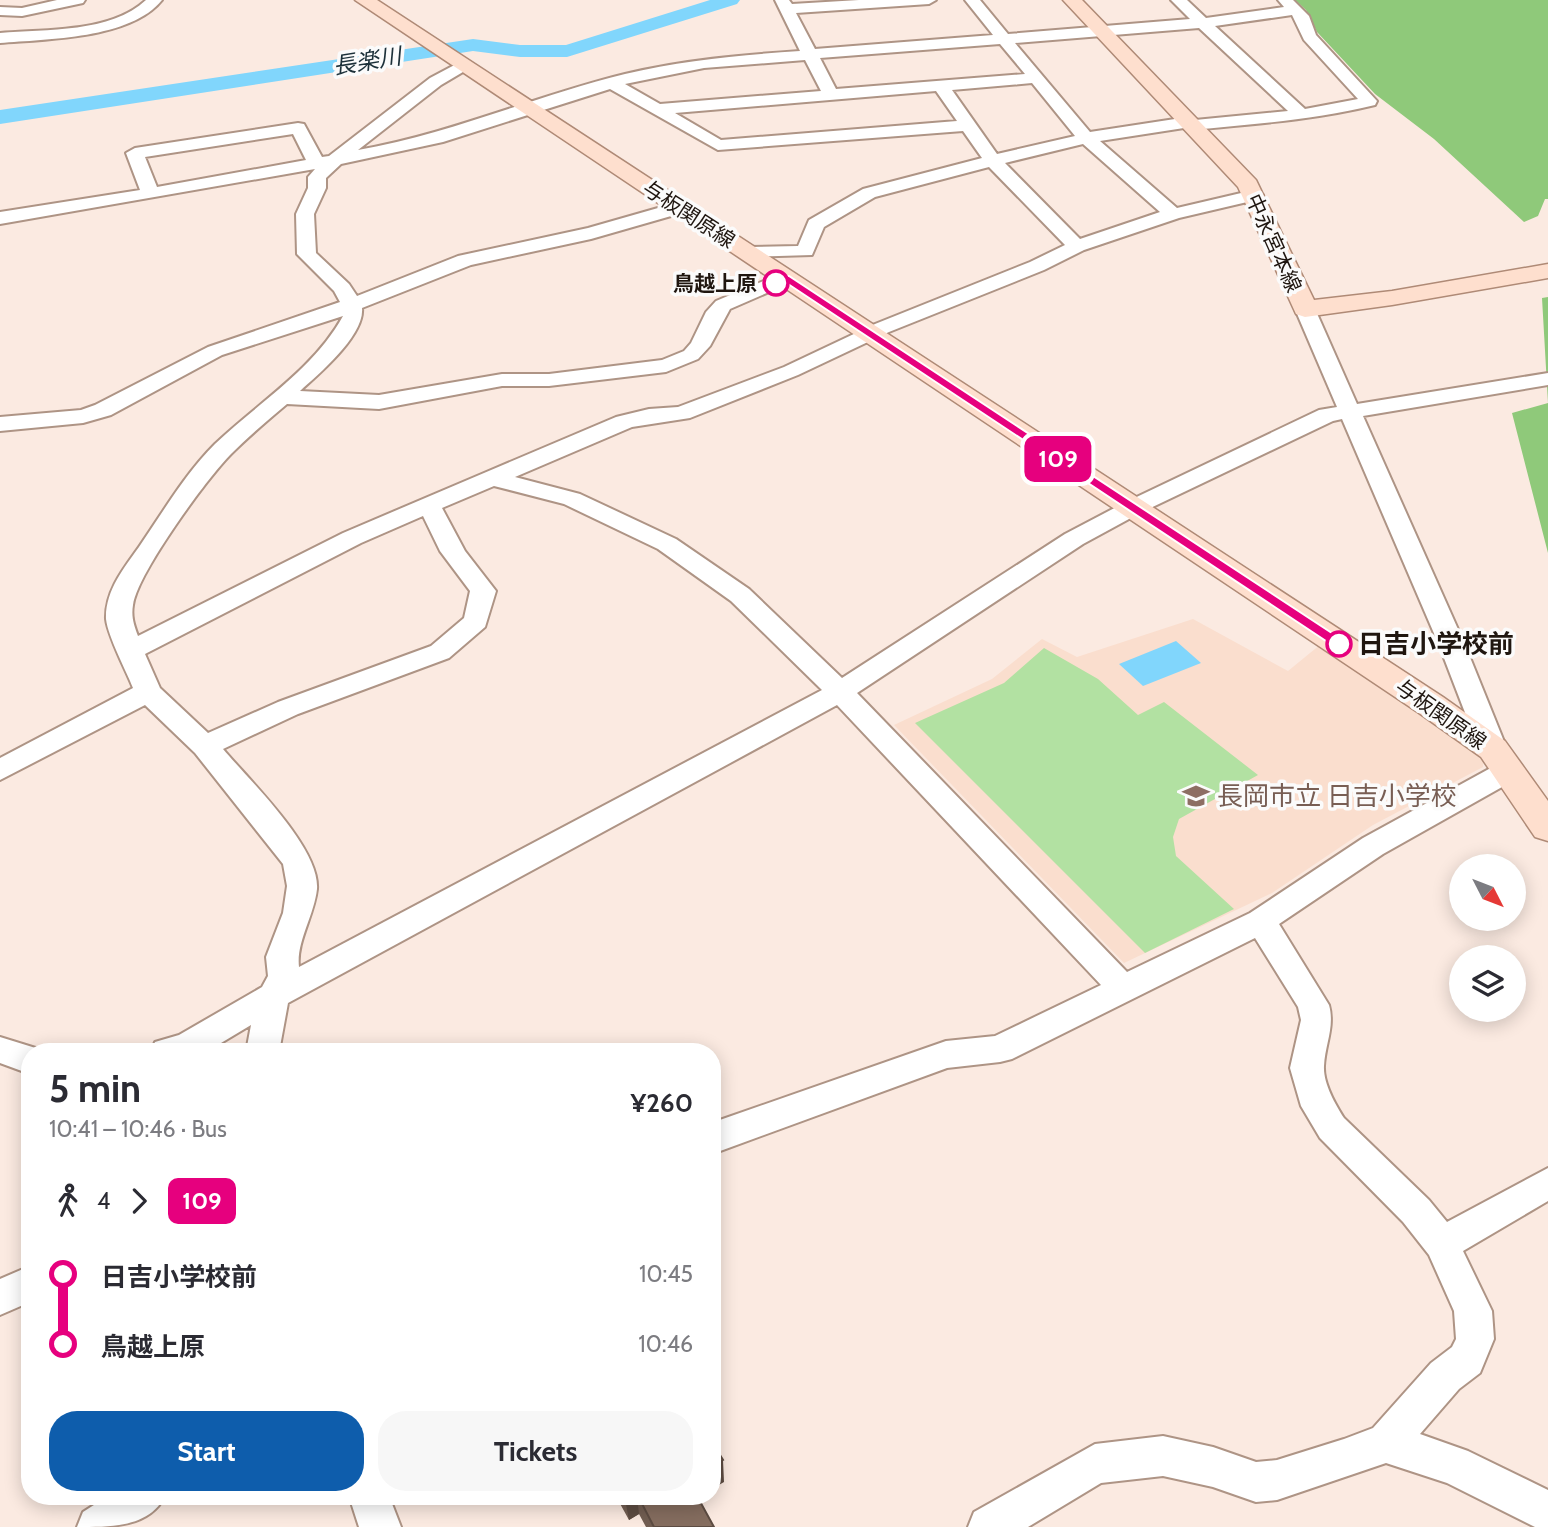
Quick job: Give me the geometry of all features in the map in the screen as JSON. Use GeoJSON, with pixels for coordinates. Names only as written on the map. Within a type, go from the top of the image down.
{"type":"FeatureCollection","features":[{"type":"Feature","properties":{"kind":"main road","name":"与板関原線"},"geometry":{"type":"LineString","coordinates":[[364,0],[1431,705],[1501,760],[1548,828]]}},
{"type":"Feature","properties":{"kind":"main road","name":"中永宮本線"},"geometry":{"type":"LineString","coordinates":[[1072,0],[1238,172],[1254,195],[1305,309],[1392,298],[1548,271]]}},
{"type":"Feature","properties":{"kind":"street"},"geometry":{"type":"LineString","coordinates":[[0,10],[22,12],[78,0]]}},
{"type":"Feature","properties":{"kind":"street"},"geometry":{"type":"LineString","coordinates":[[0,38],[116,24],[144,11],[155,0]]}},
{"type":"Feature","properties":{"kind":"street"},"geometry":{"type":"LineString","coordinates":[[831,95],[784,5],[929,0]]}},
{"type":"Feature","properties":{"kind":"street"},"geometry":{"type":"LineString","coordinates":[[972,0],[1086,138],[1173,214]]}},
{"type":"Feature","properties":{"kind":"street"},"geometry":{"type":"LineString","coordinates":[[1178,0],[1301,114]]}},
{"type":"Feature","properties":{"kind":"street"},"geometry":{"type":"LineString","coordinates":[[0,218],[324,163],[437,138],[612,83],[704,63],[1203,23],[1290,5],[1309,37],[1369,101],[1301,114],[1190,123],[1086,138],[992,160],[869,193],[816,224],[805,251],[748,253]]}},
{"type":"Feature","properties":{"kind":"street"},"geometry":{"type":"LineString","coordinates":[[264,1043],[273,996],[284,977],[282,957],[298,913],[302,887],[298,864],[292,850],[205,746],[148,692],[119,621],[120,604],[128,581],[200,474],[223,449],[316,366],[344,333],[353,316],[352,305],[342,288],[307,254],[305,215],[317,188],[317,177],[324,163],[384,125],[443,77],[448,57]]}},
{"type":"Feature","properties":{"kind":"street"},"geometry":{"type":"LineString","coordinates":[[658,109],[1036,78]]}},
{"type":"Feature","properties":{"kind":"street"},"geometry":{"type":"LineString","coordinates":[[612,83],[718,145],[969,125]]}},
{"type":"Feature","properties":{"kind":"street"},"geometry":{"type":"LineString","coordinates":[[941,86],[992,160],[1077,246]]}},
{"type":"Feature","properties":{"kind":"street"},"geometry":{"type":"LineString","coordinates":[[151,194],[135,153],[298,128],[324,163]]}},
{"type":"Feature","properties":{"kind":"street"},"geometry":{"type":"LineString","coordinates":[[132,650],[352,538],[429,508],[624,422],[682,413],[790,371],[870,333],[1037,266],[1077,246],[1173,214],[1254,195]]}},
{"type":"Feature","properties":{"kind":"street"},"geometry":{"type":"LineString","coordinates":[[0,424],[83,416],[103,410],[215,351],[352,305],[465,260],[591,233],[679,208]]}},
{"type":"Feature","properties":{"kind":"street"},"geometry":{"type":"LineString","coordinates":[[283,397],[379,402],[427,396],[502,380],[550,380],[666,366],[691,355],[700,346],[716,312],[723,304],[786,278]]}},
{"type":"Feature","properties":{"kind":"street"},"geometry":{"type":"LineString","coordinates":[[721,1135],[946,1055],[1000,1049],[1261,920],[1501,760],[1305,309]]}},
{"type":"Feature","properties":{"kind":"street"},"geometry":{"type":"LineString","coordinates":[[193,1043],[273,996],[841,692],[1074,539],[1132,508],[1327,415],[1548,379]]}},
{"type":"Feature","properties":{"kind":"street"},"geometry":{"type":"LineString","coordinates":[[492,478],[572,499],[667,544],[740,595],[841,692],[1122,987]]}},
{"type":"Feature","properties":{"kind":"street"},"geometry":{"type":"LineString","coordinates":[[205,746],[288,708],[440,652],[475,621],[483,591],[456,556],[429,508]]}},
{"type":"Feature","properties":{"kind":"street"},"geometry":{"type":"LineString","coordinates":[[0,770],[148,692]]}},
{"type":"Feature","properties":{"kind":"street"},"geometry":{"type":"LineString","coordinates":[[989,1527],[1095,1464],[1163,1455],[1213,1467],[1256,1482],[1277,1480],[1386,1443],[1445,1376],[1466,1360],[1475,1339],[1473,1311],[1442,1244],[1416,1211],[1332,1128],[1318,1106],[1307,1068],[1317,1020],[1313,1005],[1261,920]]}},
{"type":"Feature","properties":{"kind":"street"},"geometry":{"type":"LineString","coordinates":[[0,1050],[21,1057]]}},
{"type":"Feature","properties":{"kind":"street"},"geometry":{"type":"LineString","coordinates":[[1442,1244],[1548,1183]]}},
{"type":"Feature","properties":{"kind":"street"},"geometry":{"type":"LineString","coordinates":[[0,1298],[21,1288]]}},
{"type":"Feature","properties":{"kind":"street"},"geometry":{"type":"LineString","coordinates":[[1386,1443],[1454,1465],[1548,1512]]}},
{"type":"Feature","properties":{"kind":"street"},"geometry":{"type":"LineString","coordinates":[[98,1527],[131,1505]]}},
{"type":"Feature","properties":{"kind":"street"},"geometry":{"type":"LineString","coordinates":[[372,1505],[380,1527]]}},
{"type":"Feature","properties":{"kind":"shaded area","name":"長岡市立 日吉小学校"},"geometry":{"type":"Polygon","coordinates":[[[1193,619],[1288,671],[1321,644],[1484,757],[1483,767],[1373,825],[1272,893],[1124,963],[894,725],[992,679],[1042,639],[1077,657],[1193,619]]]}},
{"type":"Feature","properties":{"kind":"green space"},"geometry":{"type":"Polygon","coordinates":[[[1295,0],[1548,0],[1548,199],[1545,199],[1538,216],[1524,222],[1434,139],[1375,94],[1317,32],[1306,10],[1295,0]]]}},
{"type":"Feature","properties":{"kind":"green space"},"geometry":{"type":"Polygon","coordinates":[[[1548,297],[1548,403],[1542,298],[1548,297]]]}},
{"type":"Feature","properties":{"kind":"green space"},"geometry":{"type":"Polygon","coordinates":[[[1548,403],[1548,553],[1512,413],[1548,403]]]}},
{"type":"Feature","properties":{"kind":"green space"},"geometry":{"type":"Polygon","coordinates":[[[1044,648],[1098,679],[1138,715],[1164,702],[1258,775],[1179,819],[1173,837],[1176,856],[1234,909],[1145,953],[915,723],[1004,683],[1044,648]]]}},
{"type":"Feature","properties":{"kind":"water"},"geometry":{"type":"Polygon","coordinates":[[[1176,641],[1201,663],[1143,686],[1119,664],[1176,641]]]}},
{"type":"Feature","properties":{"kind":"building"},"geometry":{"type":"Polygon","coordinates":[[[643,1505],[702,1505],[714,1527],[654,1527],[643,1505]]]}},
{"type":"Feature","properties":{"kind":"waterway","name":"長楽川"},"geometry":{"type":"LineString","coordinates":[[0,117],[473,45],[520,51],[567,51],[730,0]]}},
{"type":"Feature","properties":{"kind":"bus line","name":"109"},"geometry":{"type":"LineString","coordinates":[[776,283],[786,278],[1339,644]]}},
{"type":"Feature","properties":{"kind":"place","name":"鳥越上原"},"geometry":{"type":"Point","coordinates":[776,283]}},
{"type":"Feature","properties":{"kind":"place","name":"日吉小学校前"},"geometry":{"type":"Point","coordinates":[1339,644]}},
{"type":"Feature","properties":{"kind":"place","name":"長岡市立 日吉小学校"},"geometry":{"type":"Point","coordinates":[1196,796]}}]}
